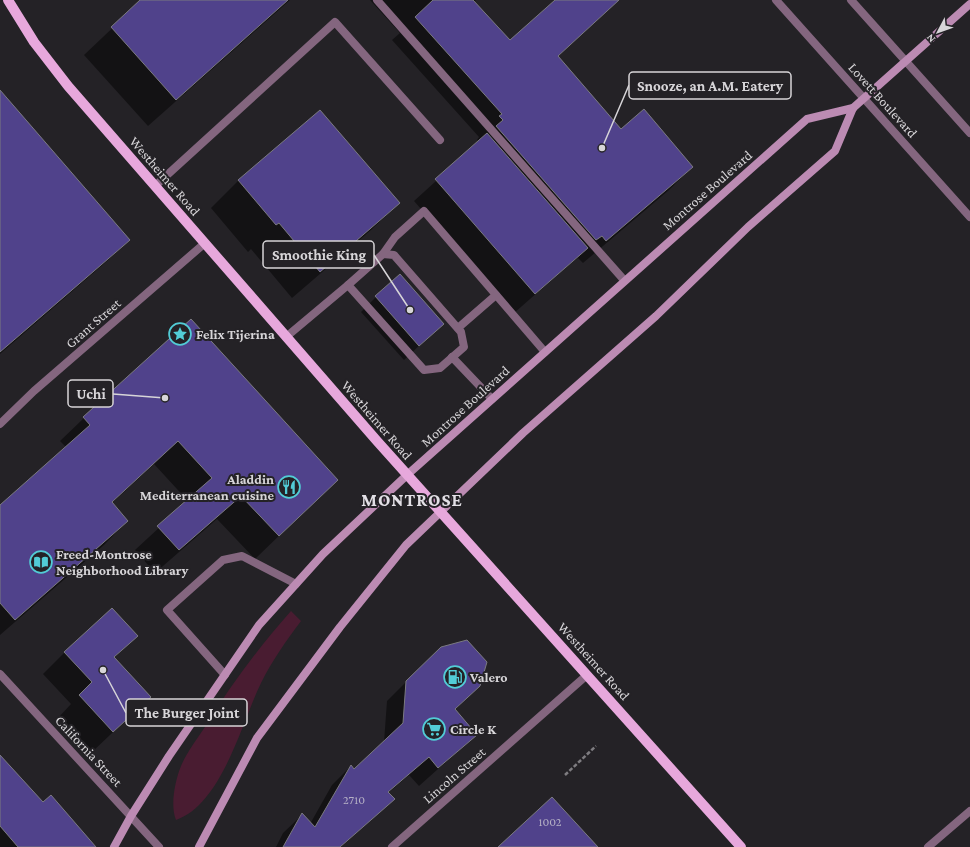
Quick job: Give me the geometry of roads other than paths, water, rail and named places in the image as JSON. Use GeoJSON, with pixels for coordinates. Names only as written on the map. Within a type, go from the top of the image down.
{"type":"FeatureCollection","features":[{"type":"Feature","properties":{"kind":"main road","name":"Westheimer Road"},"geometry":{"type":"LineString","coordinates":[[8,0],[34,42],[68,86],[440,513],[741,847]]}},
{"type":"Feature","properties":{"kind":"main road","name":"Montrose Boulevard"},"geometry":{"type":"LineString","coordinates":[[199,847],[257,738],[340,627],[406,545],[523,433],[656,316],[748,227],[835,152],[853,108],[970,4]]}},
{"type":"Feature","properties":{"kind":"main road","name":"Montrose Boulevard"},"geometry":{"type":"LineString","coordinates":[[114,847],[131,816],[259,625],[322,554],[407,475],[624,280],[807,119],[853,108]]}},
{"type":"Feature","properties":{"kind":"street"},"geometry":{"type":"LineString","coordinates":[[377,0],[624,280]]}},
{"type":"Feature","properties":{"kind":"street","name":"Lovett Boulevard"},"geometry":{"type":"LineString","coordinates":[[776,0],[970,218]]}},
{"type":"Feature","properties":{"kind":"street"},"geometry":{"type":"LineString","coordinates":[[851,0],[970,133]]}},
{"type":"Feature","properties":{"kind":"street"},"geometry":{"type":"LineString","coordinates":[[155,186],[335,22],[440,140]]}},
{"type":"Feature","properties":{"kind":"street"},"geometry":{"type":"LineString","coordinates":[[286,337],[383,254],[395,237],[424,211],[545,352]]}},
{"type":"Feature","properties":{"kind":"street","name":"Grant Street"},"geometry":{"type":"LineString","coordinates":[[0,424],[34,391],[205,243]]}},
{"type":"Feature","properties":{"kind":"street"},"geometry":{"type":"LineString","coordinates":[[348,285],[424,370],[440,368],[464,347],[458,328],[394,255],[383,254]]}},
{"type":"Feature","properties":{"kind":"street"},"geometry":{"type":"LineString","coordinates":[[458,328],[496,295]]}},
{"type":"Feature","properties":{"kind":"street"},"geometry":{"type":"LineString","coordinates":[[452,357],[492,399]]}},
{"type":"Feature","properties":{"kind":"street"},"geometry":{"type":"LineString","coordinates":[[225,675],[167,610],[224,560],[242,556],[296,584]]}},
{"type":"Feature","properties":{"kind":"street","name":"California Street"},"geometry":{"type":"LineString","coordinates":[[0,674],[159,847]]}},
{"type":"Feature","properties":{"kind":"street","name":"Lincoln Street"},"geometry":{"type":"LineString","coordinates":[[392,847],[587,675]]}},
{"type":"Feature","properties":{"kind":"street"},"geometry":{"type":"LineString","coordinates":[[928,847],[970,810]]}},
{"type":"Feature","properties":{"kind":"place","name":"Snooze, an A.M. Eatery"},"geometry":{"type":"Point","coordinates":[602,148]}},
{"type":"Feature","properties":{"kind":"place","name":"Smoothie King"},"geometry":{"type":"Point","coordinates":[410,310]}},
{"type":"Feature","properties":{"kind":"place","name":"Felix Tijerina"},"geometry":{"type":"Point","coordinates":[180,334]}},
{"type":"Feature","properties":{"kind":"place","name":"Uchi"},"geometry":{"type":"Point","coordinates":[165,398]}},
{"type":"Feature","properties":{"kind":"place","name":"Aladdin Mediterranean cuisine"},"geometry":{"type":"Point","coordinates":[289,487]}},
{"type":"Feature","properties":{"kind":"place","name":"Freed-Montrose Neighborhood Library"},"geometry":{"type":"Point","coordinates":[41,562]}},
{"type":"Feature","properties":{"kind":"place","name":"The Burger Joint"},"geometry":{"type":"Point","coordinates":[103,670]}},
{"type":"Feature","properties":{"kind":"place","name":"Valero"},"geometry":{"type":"Point","coordinates":[455,677]}},
{"type":"Feature","properties":{"kind":"place","name":"Circle K"},"geometry":{"type":"Point","coordinates":[434,729]}},
{"type":"Feature","properties":{"kind":"district","name":"MONTROSE"},"geometry":{"type":"Point","coordinates":[412,500]}}]}
